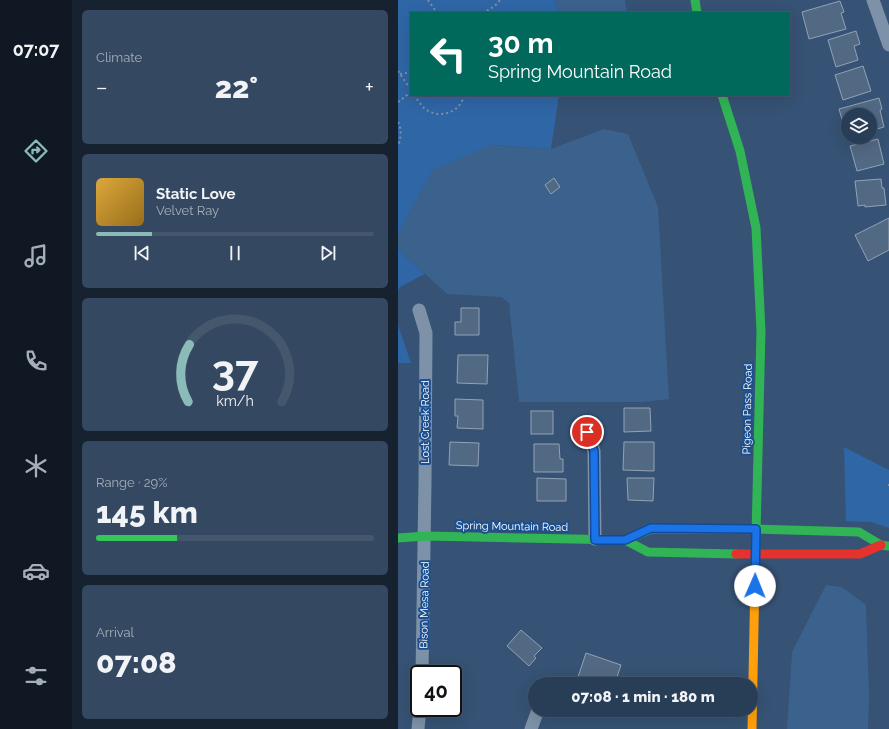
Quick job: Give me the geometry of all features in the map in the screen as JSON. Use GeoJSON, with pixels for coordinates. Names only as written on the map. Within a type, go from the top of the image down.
{"type":"FeatureCollection","features":[{"type":"Feature","properties":{"kind":"street"},"geometry":{"type":"LineString","coordinates":[[695,0],[697,12]]}},
{"type":"Feature","properties":{"kind":"street"},"geometry":{"type":"LineString","coordinates":[[873,0],[889,45]]}},
{"type":"Feature","properties":{"kind":"street","name":"Pigeon Pass Road"},"geometry":{"type":"LineString","coordinates":[[722,96],[740,151],[756,228],[761,331],[752,729]]}},
{"type":"Feature","properties":{"kind":"street","name":"Lost Creek Road"},"geometry":{"type":"LineString","coordinates":[[419,310],[426,333],[424,536]]}},
{"type":"Feature","properties":{"kind":"street"},"geometry":{"type":"LineString","coordinates":[[587,432],[594,451],[595,540]]}},
{"type":"Feature","properties":{"kind":"street","name":"Spring Mountain Road"},"geometry":{"type":"LineString","coordinates":[[398,538],[424,536],[625,540],[651,528],[756,529],[859,532],[885,545]]}},
{"type":"Feature","properties":{"kind":"street","name":"Bison Mesa Road"},"geometry":{"type":"LineString","coordinates":[[422,665],[424,536]]}},
{"type":"Feature","properties":{"kind":"street","name":"Spring Mountain Road"},"geometry":{"type":"LineString","coordinates":[[625,540],[648,552],[755,555],[860,554],[885,545]]}},
{"type":"Feature","properties":{"kind":"street"},"geometry":{"type":"LineString","coordinates":[[418,729],[419,717]]}},
{"type":"Feature","properties":{"kind":"street"},"geometry":{"type":"LineString","coordinates":[[531,729],[535,717]]}},
{"type":"Feature","properties":{"kind":"path"},"geometry":{"type":"LineString","coordinates":[[428,0],[436,12]]}},
{"type":"Feature","properties":{"kind":"path"},"geometry":{"type":"LineString","coordinates":[[484,12],[496,7],[500,0]]}},
{"type":"Feature","properties":{"kind":"path"},"geometry":{"type":"LineString","coordinates":[[398,71],[410,89]]}},
{"type":"Feature","properties":{"kind":"path"},"geometry":{"type":"LineString","coordinates":[[400,74],[410,72]]}},
{"type":"Feature","properties":{"kind":"path"},"geometry":{"type":"LineString","coordinates":[[398,100],[410,92]]}},
{"type":"Feature","properties":{"kind":"path"},"geometry":{"type":"LineString","coordinates":[[415,96],[424,108],[443,114],[450,113],[457,109],[461,104],[464,96]]}},
{"type":"Feature","properties":{"kind":"path"},"geometry":{"type":"LineString","coordinates":[[398,122],[401,132],[401,138],[398,146]]}},
{"type":"Feature","properties":{"kind":"shaded area"},"geometry":{"type":"Polygon","coordinates":[[[398,0],[555,0],[559,12],[410,12],[410,96],[559,96],[551,149],[491,145],[398,234],[398,0]]]}},
{"type":"Feature","properties":{"kind":"shaded area"},"geometry":{"type":"Polygon","coordinates":[[[555,0],[625,0],[627,12],[559,12],[555,0]]]}},
{"type":"Feature","properties":{"kind":"shaded area"},"geometry":{"type":"Polygon","coordinates":[[[604,129],[628,134],[658,207],[669,399],[642,402],[519,402],[509,303],[501,297],[447,294],[398,249],[398,234],[432,170],[491,145],[551,149],[604,129]]]}},
{"type":"Feature","properties":{"kind":"shaded area"},"geometry":{"type":"Polygon","coordinates":[[[398,249],[425,274],[400,287],[398,291],[398,249]]]}},
{"type":"Feature","properties":{"kind":"shaded area"},"geometry":{"type":"Polygon","coordinates":[[[398,325],[411,363],[398,363],[398,325]]]}},
{"type":"Feature","properties":{"kind":"shaded area"},"geometry":{"type":"Polygon","coordinates":[[[844,447],[889,470],[889,528],[871,522],[846,521],[844,447]]]}},
{"type":"Feature","properties":{"kind":"shaded area"},"geometry":{"type":"Polygon","coordinates":[[[826,585],[842,587],[866,605],[869,696],[868,729],[787,729],[792,652],[826,585]]]}},
{"type":"Feature","properties":{"kind":"building"},"geometry":{"type":"Polygon","coordinates":[[[840,1],[844,12],[841,13],[846,29],[809,39],[802,12],[840,1]]]}},
{"type":"Feature","properties":{"kind":"building"},"geometry":{"type":"Polygon","coordinates":[[[856,31],[860,44],[854,46],[858,60],[836,67],[828,40],[856,31]]]}},
{"type":"Feature","properties":{"kind":"building"},"geometry":{"type":"Polygon","coordinates":[[[863,66],[871,91],[843,100],[835,75],[863,66]]]}},
{"type":"Feature","properties":{"kind":"building"},"geometry":{"type":"Polygon","coordinates":[[[879,98],[884,127],[877,129],[877,108],[843,108],[879,98]]]}},
{"type":"Feature","properties":{"kind":"building"},"geometry":{"type":"Polygon","coordinates":[[[877,139],[884,164],[857,171],[850,146],[858,144],[877,144],[877,139]]]}},
{"type":"Feature","properties":{"kind":"building"},"geometry":{"type":"Polygon","coordinates":[[[554,178],[560,187],[551,194],[545,185],[554,178]]]}},
{"type":"Feature","properties":{"kind":"building"},"geometry":{"type":"Polygon","coordinates":[[[881,179],[882,188],[884,188],[886,205],[865,207],[865,205],[858,206],[855,181],[881,179]]]}},
{"type":"Feature","properties":{"kind":"building"},"geometry":{"type":"Polygon","coordinates":[[[889,218],[889,250],[868,261],[855,235],[889,218]]]}},
{"type":"Feature","properties":{"kind":"building"},"geometry":{"type":"Polygon","coordinates":[[[461,308],[479,308],[479,335],[455,335],[455,322],[461,322],[461,308]]]}},
{"type":"Feature","properties":{"kind":"building"},"geometry":{"type":"Polygon","coordinates":[[[458,355],[488,355],[487,384],[457,383],[458,355]]]}},
{"type":"Feature","properties":{"kind":"building"},"geometry":{"type":"Polygon","coordinates":[[[455,399],[483,400],[483,429],[457,428],[458,416],[455,416],[455,399]]]}},
{"type":"Feature","properties":{"kind":"building"},"geometry":{"type":"Polygon","coordinates":[[[624,408],[650,408],[651,431],[624,432],[624,408]]]}},
{"type":"Feature","properties":{"kind":"building"},"geometry":{"type":"Polygon","coordinates":[[[531,411],[553,411],[553,434],[531,434],[531,411]]]}},
{"type":"Feature","properties":{"kind":"building"},"geometry":{"type":"Polygon","coordinates":[[[450,442],[479,443],[478,466],[449,465],[450,442]]]}},
{"type":"Feature","properties":{"kind":"building"},"geometry":{"type":"Polygon","coordinates":[[[624,442],[654,442],[654,471],[623,470],[624,442]]]}},
{"type":"Feature","properties":{"kind":"building"},"geometry":{"type":"Polygon","coordinates":[[[534,444],[559,444],[560,459],[563,459],[563,472],[534,472],[534,444]]]}},
{"type":"Feature","properties":{"kind":"building"},"geometry":{"type":"Polygon","coordinates":[[[537,478],[566,479],[566,501],[537,501],[537,478]]]}},
{"type":"Feature","properties":{"kind":"building"},"geometry":{"type":"Polygon","coordinates":[[[627,478],[654,478],[653,501],[628,500],[627,478]]]}},
{"type":"Feature","properties":{"kind":"building"},"geometry":{"type":"Polygon","coordinates":[[[521,630],[542,648],[534,656],[536,658],[529,666],[507,646],[521,630]]]}},
{"type":"Feature","properties":{"kind":"building"},"geometry":{"type":"Polygon","coordinates":[[[586,653],[621,665],[617,677],[578,677],[586,653]]]}},
{"type":"Feature","properties":{"kind":"traffic: fast"},"geometry":{"type":"LineString","coordinates":[[695,0],[697,12]]}},
{"type":"Feature","properties":{"kind":"traffic: fast"},"geometry":{"type":"LineString","coordinates":[[722,96],[740,151],[756,228],[761,331],[755,575]]}},
{"type":"Feature","properties":{"kind":"traffic: fast"},"geometry":{"type":"LineString","coordinates":[[625,540],[651,529],[756,529],[859,532],[881,545],[888,546]]}},
{"type":"Feature","properties":{"kind":"traffic: fast"},"geometry":{"type":"LineString","coordinates":[[398,538],[425,536],[625,540],[648,552],[736,554]]}},
{"type":"Feature","properties":{"kind":"traffic: slow"},"geometry":{"type":"LineString","coordinates":[[752,729],[755,575]]}},
{"type":"Feature","properties":{"kind":"traffic: jam"},"geometry":{"type":"LineString","coordinates":[[736,554],[860,554],[881,545]]}},
{"type":"Feature","properties":{"kind":"route"},"geometry":{"type":"LineString","coordinates":[[587,432],[594,451],[595,540],[625,540],[651,528],[756,529],[755,586]]}}]}
